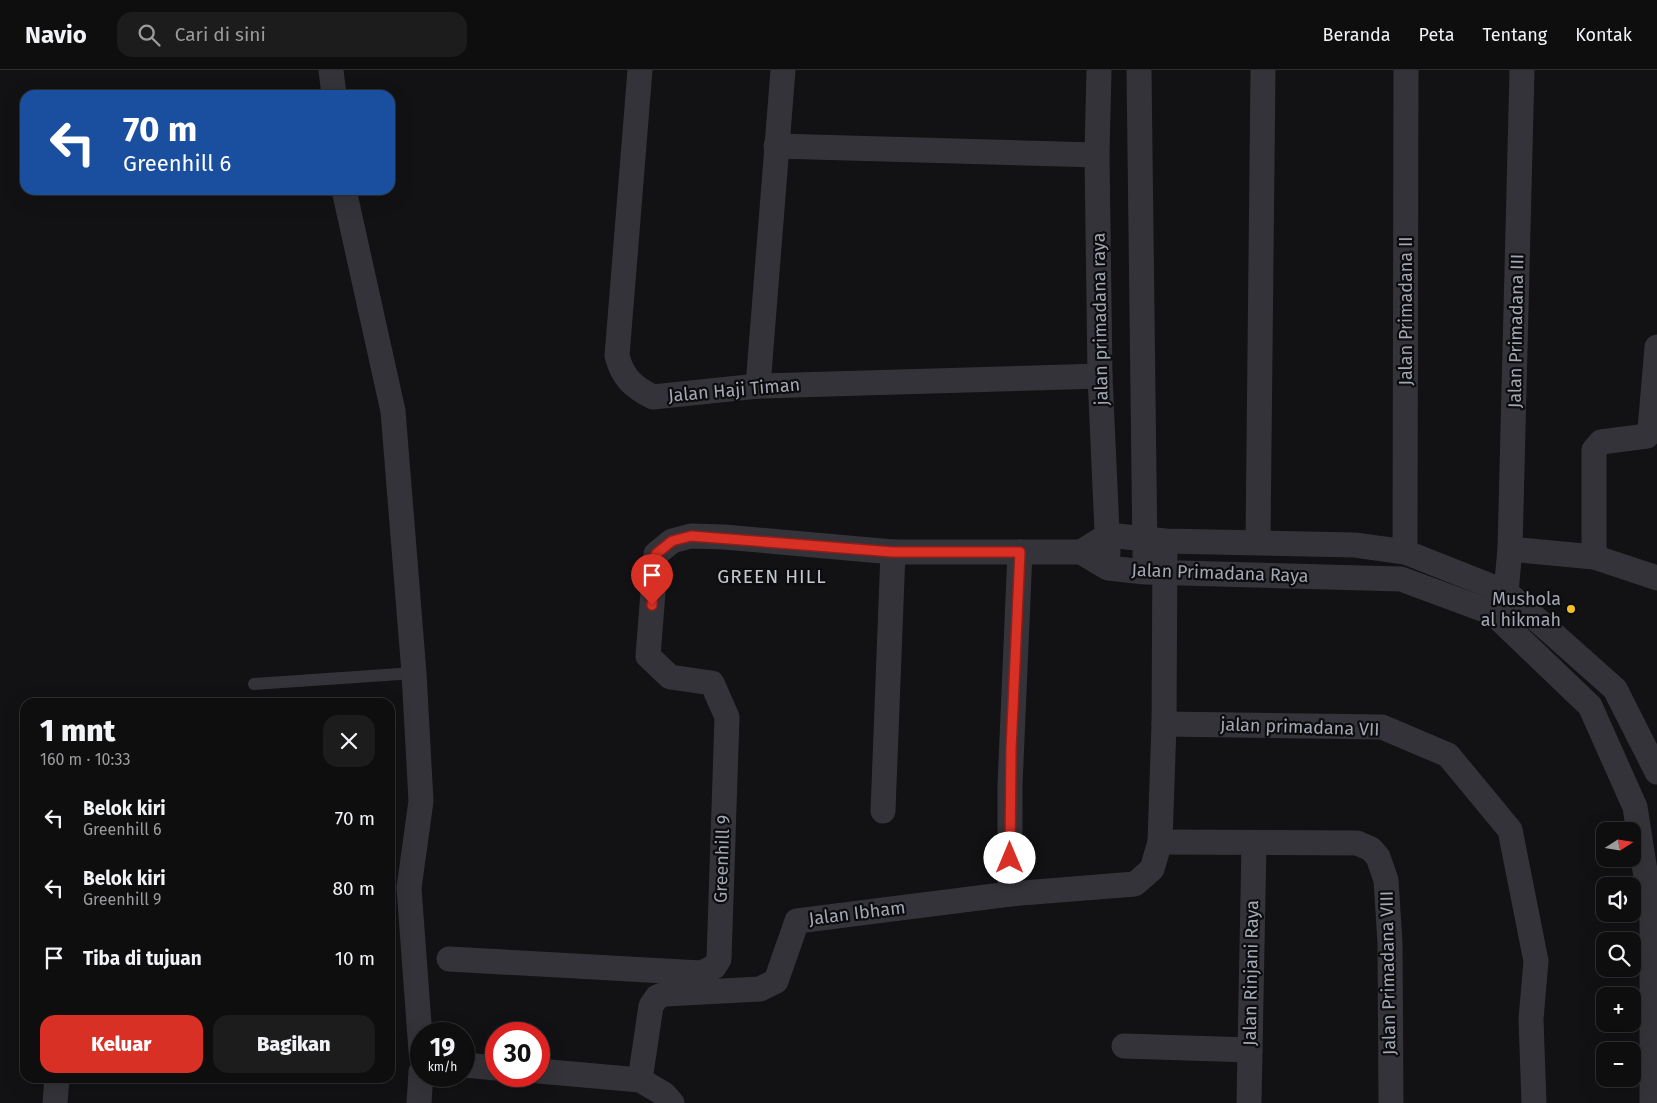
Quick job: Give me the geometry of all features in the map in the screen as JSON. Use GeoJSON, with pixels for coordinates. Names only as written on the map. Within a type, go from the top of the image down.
{"type":"FeatureCollection","features":[{"type":"Feature","properties":{"kind":"street"},"geometry":{"type":"LineString","coordinates":[[331,70],[333,90]]}},
{"type":"Feature","properties":{"kind":"street","name":"Jalan Haji Timan"},"geometry":{"type":"LineString","coordinates":[[640,70],[617,356],[627,381],[653,397],[758,386],[1100,376]]}},
{"type":"Feature","properties":{"kind":"street"},"geometry":{"type":"LineString","coordinates":[[758,386],[783,70]]}},
{"type":"Feature","properties":{"kind":"street","name":"jalan primadana raya"},"geometry":{"type":"LineString","coordinates":[[1099,70],[1100,376],[1108,568]]}},
{"type":"Feature","properties":{"kind":"street","name":"Jalan Ibham"},"geometry":{"type":"LineString","coordinates":[[640,1080],[651,1006],[657,997],[665,994],[760,989],[776,981],[797,921],[1010,894],[1135,884],[1152,869],[1160,842],[1164,724],[1155,573],[1139,70]]}},
{"type":"Feature","properties":{"kind":"street"},"geometry":{"type":"LineString","coordinates":[[1258,542],[1263,70]]}},
{"type":"Feature","properties":{"kind":"street","name":"Jalan Primadana II"},"geometry":{"type":"LineString","coordinates":[[1404,552],[1406,70]]}},
{"type":"Feature","properties":{"kind":"street","name":"Jalan Primadana III"},"geometry":{"type":"LineString","coordinates":[[1506,592],[1510,549],[1522,70]]}},
{"type":"Feature","properties":{"kind":"street"},"geometry":{"type":"LineString","coordinates":[[776,146],[1098,155]]}},
{"type":"Feature","properties":{"kind":"street"},"geometry":{"type":"LineString","coordinates":[[345,195],[393,411],[414,672],[421,801],[399,890],[417,1022]]}},
{"type":"Feature","properties":{"kind":"street"},"geometry":{"type":"LineString","coordinates":[[1594,557],[1594,450],[1597,444],[1601,442],[1646,436],[1650,429],[1657,347]]}},
{"type":"Feature","properties":{"kind":"street","name":"Greenhill 9"},"geometry":{"type":"LineString","coordinates":[[449,959],[701,972],[714,967],[719,959],[727,717],[712,683],[670,677],[648,656],[656,554],[672,541],[691,536],[724,537],[893,552]]}},
{"type":"Feature","properties":{"kind":"street"},"geometry":{"type":"LineString","coordinates":[[883,811],[893,552],[1081,552],[1108,536]]}},
{"type":"Feature","properties":{"kind":"street","name":"Jalan Primadana Raya"},"geometry":{"type":"LineString","coordinates":[[1108,536],[1155,540],[1356,545],[1404,552],[1506,592],[1615,689],[1657,772]]}},
{"type":"Feature","properties":{"kind":"street"},"geometry":{"type":"LineString","coordinates":[[1510,549],[1594,557],[1657,578]]}},
{"type":"Feature","properties":{"kind":"street"},"geometry":{"type":"LineString","coordinates":[[1010,894],[1011,766],[1020,552]]}},
{"type":"Feature","properties":{"kind":"street","name":"Jalan Primadana Raya"},"geometry":{"type":"LineString","coordinates":[[1081,552],[1108,568],[1155,573],[1401,579],[1493,613],[1590,706],[1636,807],[1652,915],[1652,1103]]}},
{"type":"Feature","properties":{"kind":"street"},"geometry":{"type":"LineString","coordinates":[[1493,613],[1506,592]]}},
{"type":"Feature","properties":{"kind":"street","name":"jalan primadana VII"},"geometry":{"type":"LineString","coordinates":[[1164,724],[1382,727],[1448,755],[1510,830],[1536,961],[1532,1019],[1534,1103]]}},
{"type":"Feature","properties":{"kind":"street","name":"Jalan Primadana VIII"},"geometry":{"type":"LineString","coordinates":[[1160,842],[1254,844],[1357,843],[1378,857],[1386,880],[1390,943],[1391,1103]]}},
{"type":"Feature","properties":{"kind":"street","name":"Jalan Rinjani Raya"},"geometry":{"type":"LineString","coordinates":[[1249,1103],[1254,844]]}},
{"type":"Feature","properties":{"kind":"street"},"geometry":{"type":"LineString","coordinates":[[1124,1046],[1250,1050]]}},
{"type":"Feature","properties":{"kind":"street"},"geometry":{"type":"LineString","coordinates":[[550,1072],[640,1080],[664,1094],[672,1103]]}},
{"type":"Feature","properties":{"kind":"street"},"geometry":{"type":"LineString","coordinates":[[55,1103],[56,1083]]}},
{"type":"Feature","properties":{"kind":"street"},"geometry":{"type":"LineString","coordinates":[[419,1103],[420,1087]]}},
{"type":"Feature","properties":{"kind":"lane"},"geometry":{"type":"LineString","coordinates":[[254,684],[414,672]]}},
{"type":"Feature","properties":{"kind":"place","name":"Mushola al hikmah"},"geometry":{"type":"Point","coordinates":[1571,609]}},
{"type":"Feature","properties":{"kind":"district","name":"GREEN HILL"},"geometry":{"type":"Point","coordinates":[772,576]}},
{"type":"Feature","properties":{"kind":"route"},"geometry":{"type":"LineString","coordinates":[[652,605],[656,554],[672,541],[691,536],[724,537],[893,552],[1020,552],[1016,601],[1011,750],[1010,858]]}}]}
